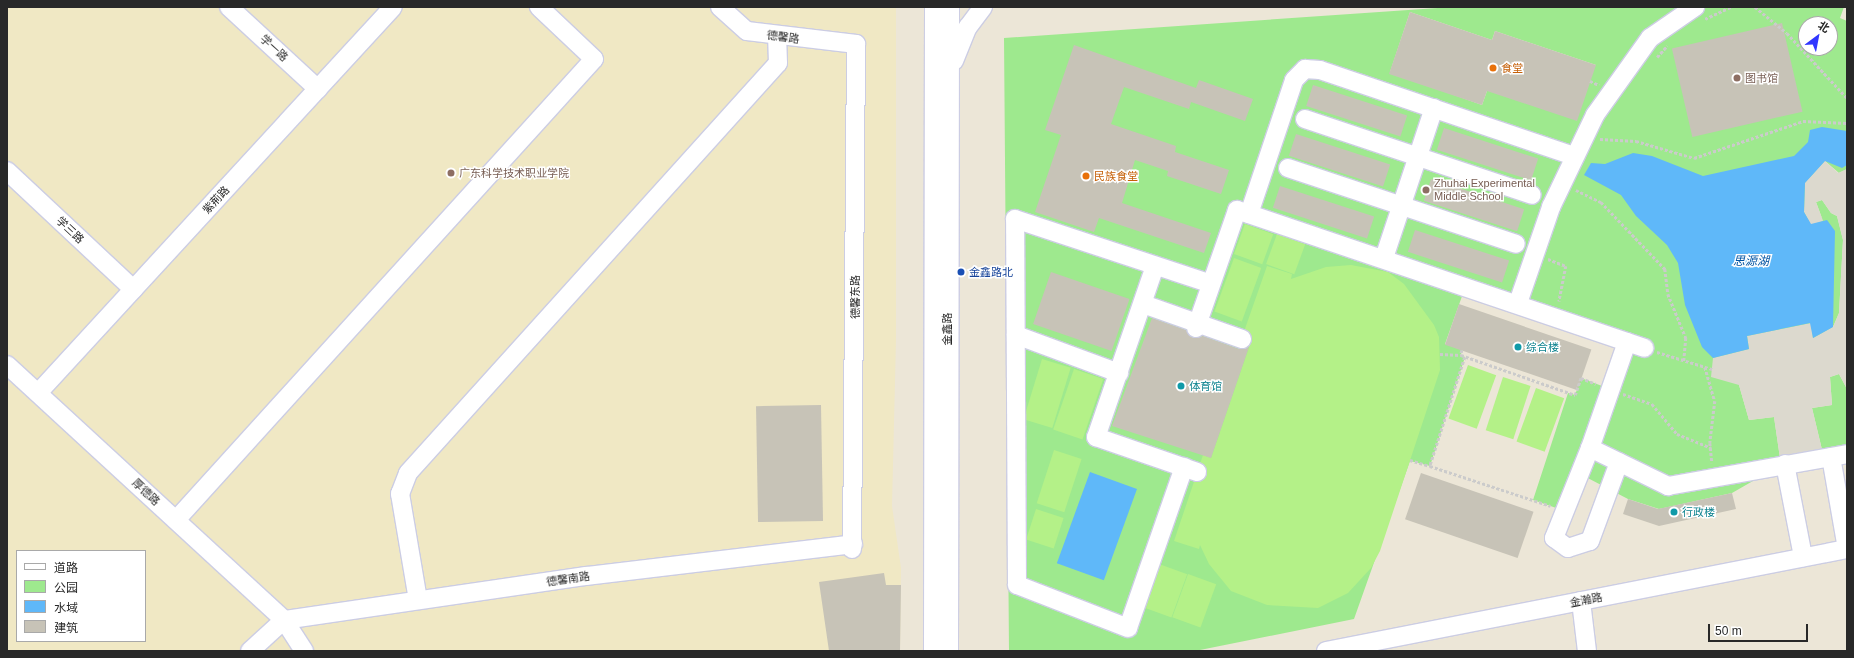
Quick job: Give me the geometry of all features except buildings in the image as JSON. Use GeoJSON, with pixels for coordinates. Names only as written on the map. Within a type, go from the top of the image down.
{"type":"FeatureCollection","features":[{"type":"Feature","properties":{"kind":"street","name":"学一路"},"geometry":{"type":"LineString","coordinates":[[229,7],[318,88]]}},
{"type":"Feature","properties":{"kind":"street","name":"紫荊路"},"geometry":{"type":"LineString","coordinates":[[38,393],[393,7]]}},
{"type":"Feature","properties":{"kind":"street"},"geometry":{"type":"LineString","coordinates":[[176,520],[594,59],[539,7]]}},
{"type":"Feature","properties":{"kind":"street","name":"德馨路"},"geometry":{"type":"LineString","coordinates":[[720,7],[747,31],[778,36],[856,44]]}},
{"type":"Feature","properties":{"kind":"street","name":"金鑫路"},"geometry":{"type":"LineString","coordinates":[[933,651],[934,7]]}},
{"type":"Feature","properties":{"kind":"street","name":"金鑫路"},"geometry":{"type":"LineString","coordinates":[[949,651],[950,7]]}},
{"type":"Feature","properties":{"kind":"street"},"geometry":{"type":"LineString","coordinates":[[950,75],[966,32],[983,7]]}},
{"type":"Feature","properties":{"kind":"street"},"geometry":{"type":"LineString","coordinates":[[1518,303],[1571,189],[1584,147],[1636,55],[1650,38],[1699,14]]}},
{"type":"Feature","properties":{"kind":"street"},"geometry":{"type":"LineString","coordinates":[[418,600],[400,494],[408,473],[778,63],[778,36]]}},
{"type":"Feature","properties":{"kind":"street","name":"德馨东路"},"geometry":{"type":"LineString","coordinates":[[853,546],[856,44]]}},
{"type":"Feature","properties":{"kind":"street"},"geometry":{"type":"LineString","coordinates":[[1249,214],[1294,80],[1305,69],[1320,70],[1434,108],[1584,147]]}},
{"type":"Feature","properties":{"kind":"street"},"geometry":{"type":"LineString","coordinates":[[1384,258],[1434,108]]}},
{"type":"Feature","properties":{"kind":"street"},"geometry":{"type":"LineString","coordinates":[[1305,118],[1532,194]]}},
{"type":"Feature","properties":{"kind":"street"},"geometry":{"type":"LineString","coordinates":[[1288,168],[1516,244]]}},
{"type":"Feature","properties":{"kind":"street","name":"学三路"},"geometry":{"type":"LineString","coordinates":[[7,171],[134,289]]}},
{"type":"Feature","properties":{"kind":"street"},"geometry":{"type":"LineString","coordinates":[[1197,326],[1237,210],[1518,303],[1644,348]]}},
{"type":"Feature","properties":{"kind":"street"},"geometry":{"type":"LineString","coordinates":[[1156,266],[1096,436],[1191,470],[1128,628],[1017,586],[1015,219],[1211,284]]}},
{"type":"Feature","properties":{"kind":"street"},"geometry":{"type":"LineString","coordinates":[[1143,304],[1197,326],[1242,339]]}},
{"type":"Feature","properties":{"kind":"street"},"geometry":{"type":"LineString","coordinates":[[1016,335],[1118,373]]}},
{"type":"Feature","properties":{"kind":"street"},"geometry":{"type":"LineString","coordinates":[[1619,462],[1590,541],[1568,548],[1554,538],[1590,448],[1627,342]]}},
{"type":"Feature","properties":{"kind":"street","name":"厚德路"},"geometry":{"type":"LineString","coordinates":[[7,365],[284,620],[304,651]]}},
{"type":"Feature","properties":{"kind":"street"},"geometry":{"type":"LineString","coordinates":[[1590,448],[1668,486],[1839,455],[1847,549]]}},
{"type":"Feature","properties":{"kind":"street"},"geometry":{"type":"LineString","coordinates":[[1786,464],[1803,557]]}},
{"type":"Feature","properties":{"kind":"street","name":"德馨南路"},"geometry":{"type":"LineString","coordinates":[[284,620],[586,576],[853,546]]}},
{"type":"Feature","properties":{"kind":"street","name":"金瀚路"},"geometry":{"type":"LineString","coordinates":[[1326,651],[1847,549]]}},
{"type":"Feature","properties":{"kind":"street"},"geometry":{"type":"LineString","coordinates":[[1581,601],[1587,651]]}},
{"type":"Feature","properties":{"kind":"street"},"geometry":{"type":"LineString","coordinates":[[250,651],[284,620]]}},
{"type":"Feature","properties":{"kind":"path"},"geometry":{"type":"LineString","coordinates":[[1699,14],[1732,7]]}},
{"type":"Feature","properties":{"kind":"path"},"geometry":{"type":"LineString","coordinates":[[1755,7],[1787,33],[1847,98]]}},
{"type":"Feature","properties":{"kind":"path"},"geometry":{"type":"LineString","coordinates":[[1653,62],[1670,43]]}},
{"type":"Feature","properties":{"kind":"path"},"geometry":{"type":"LineString","coordinates":[[1584,147],[1600,139],[1636,141],[1694,158],[1803,121],[1847,123]]}},
{"type":"Feature","properties":{"kind":"path"},"geometry":{"type":"LineString","coordinates":[[1584,147],[1600,139],[1603,134]]}},
{"type":"Feature","properties":{"kind":"path"},"geometry":{"type":"LineString","coordinates":[[1571,189],[1601,202],[1665,269],[1668,294],[1686,338],[1684,360]]}},
{"type":"Feature","properties":{"kind":"path"},"geometry":{"type":"LineString","coordinates":[[1550,253],[1548,258],[1566,266],[1557,301],[1564,303]]}},
{"type":"Feature","properties":{"kind":"path"},"geometry":{"type":"LineString","coordinates":[[1644,348],[1712,369]]}},
{"type":"Feature","properties":{"kind":"path"},"geometry":{"type":"LineString","coordinates":[[1461,355],[1462,350]]}},
{"type":"Feature","properties":{"kind":"path"},"geometry":{"type":"LineString","coordinates":[[1440,354],[1461,355],[1575,395],[1581,378],[1610,390],[1652,404],[1677,434],[1711,448]]}},
{"type":"Feature","properties":{"kind":"path"},"geometry":{"type":"LineString","coordinates":[[1430,466],[1465,357]]}},
{"type":"Feature","properties":{"kind":"path"},"geometry":{"type":"LineString","coordinates":[[1705,367],[1715,402],[1711,448],[1714,477]]}},
{"type":"Feature","properties":{"kind":"path"},"geometry":{"type":"LineString","coordinates":[[1410,460],[1565,511]]}},
{"type":"Feature","properties":{"kind":"shaded area","name":"广东科学技术职业学院"},"geometry":{"type":"Polygon","coordinates":[[[7,7],[896,7],[896,340],[892,506],[901,568],[900,651],[7,651],[7,7]]]}},
{"type":"Feature","properties":{"kind":"shaded area"},"geometry":{"type":"Polygon","coordinates":[[[1825,161],[1838,173],[1847,169],[1847,389],[1839,374],[1830,377],[1832,405],[1812,408],[1824,458],[1781,465],[1774,417],[1749,420],[1739,385],[1711,377],[1713,358],[1749,349],[1747,336],[1811,323],[1813,338],[1833,327],[1839,313],[1843,240],[1837,216],[1831,213],[1822,200],[1816,202],[1823,221],[1811,225],[1804,212],[1805,183],[1825,161]]]}},
{"type":"Feature","properties":{"kind":"green space","name":"Zhuhai Experimental Middle School"},"geometry":{"type":"Polygon","coordinates":[[[1452,7],[1844,7],[1840,18],[1847,21],[1847,169],[1839,173],[1825,161],[1805,183],[1823,221],[1816,202],[1822,200],[1831,213],[1837,216],[1843,240],[1839,313],[1833,327],[1739,385],[1749,420],[1774,417],[1781,465],[1732,493],[1659,509],[1628,499],[1580,474],[1565,511],[1533,500],[1568,393],[1575,395],[1581,378],[1610,389],[1626,342],[1466,285],[1445,344],[1462,350],[1461,355],[1465,357],[1430,466],[1410,461],[1354,619],[1195,651],[1009,651],[1004,38],[1452,7]],[[1410,12],[1390,72],[1482,105],[1487,91],[1596,65],[1495,31],[1492,40],[1410,12]]]}},
{"type":"Feature","properties":{"kind":"green space"},"geometry":{"type":"Polygon","coordinates":[[[1245,224],[1273,234],[1262,264],[1234,254],[1245,224]]]}},
{"type":"Feature","properties":{"kind":"green space"},"geometry":{"type":"Polygon","coordinates":[[[1277,234],[1305,244],[1294,274],[1266,264],[1277,234]]]}},
{"type":"Feature","properties":{"kind":"green space"},"geometry":{"type":"Polygon","coordinates":[[[1234,258],[1261,268],[1242,321],[1215,312],[1234,258]]]}},
{"type":"Feature","properties":{"kind":"green space"},"geometry":{"type":"Polygon","coordinates":[[[1351,265],[1388,272],[1404,284],[1434,325],[1439,337],[1440,370],[1380,551],[1371,568],[1348,593],[1318,608],[1267,605],[1231,591],[1209,564],[1200,545],[1199,549],[1174,541],[1203,455],[1211,458],[1249,347],[1240,343],[1267,266],[1292,274],[1291,279],[1326,267],[1351,265]]]}},
{"type":"Feature","properties":{"kind":"green space"},"geometry":{"type":"Polygon","coordinates":[[[1042,359],[1071,368],[1052,428],[1024,419],[1042,359]]]}},
{"type":"Feature","properties":{"kind":"green space"},"geometry":{"type":"Polygon","coordinates":[[[1468,365],[1496,375],[1477,429],[1449,419],[1468,365]]]}},
{"type":"Feature","properties":{"kind":"green space"},"geometry":{"type":"Polygon","coordinates":[[[1074,369],[1103,379],[1082,440],[1053,430],[1074,369]]]}},
{"type":"Feature","properties":{"kind":"green space"},"geometry":{"type":"Polygon","coordinates":[[[1839,374],[1847,389],[1847,454],[1824,458],[1812,408],[1832,405],[1830,377],[1839,374]]]}},
{"type":"Feature","properties":{"kind":"green space"},"geometry":{"type":"Polygon","coordinates":[[[1503,377],[1531,386],[1513,439],[1486,430],[1503,377]]]}},
{"type":"Feature","properties":{"kind":"green space"},"geometry":{"type":"Polygon","coordinates":[[[1536,388],[1564,398],[1545,452],[1517,442],[1536,388]]]}},
{"type":"Feature","properties":{"kind":"green space"},"geometry":{"type":"Polygon","coordinates":[[[1054,450],[1082,459],[1064,512],[1037,503],[1054,450]]]}},
{"type":"Feature","properties":{"kind":"green space"},"geometry":{"type":"Polygon","coordinates":[[[1036,509],[1064,518],[1054,548],[1026,539],[1036,509]]]}},
{"type":"Feature","properties":{"kind":"green space"},"geometry":{"type":"Polygon","coordinates":[[[1159,564],[1187,574],[1171,617],[1143,607],[1159,564]]]}},
{"type":"Feature","properties":{"kind":"green space"},"geometry":{"type":"Polygon","coordinates":[[[1188,574],[1216,584],[1200,627],[1172,617],[1188,574]]]}},
{"type":"Feature","properties":{"kind":"water","name":"思源湖"},"geometry":{"type":"Polygon","coordinates":[[[1822,127],[1847,131],[1847,165],[1842,168],[1825,161],[1805,183],[1804,212],[1811,224],[1827,220],[1835,231],[1833,327],[1813,338],[1810,323],[1747,336],[1749,349],[1713,358],[1702,347],[1685,305],[1678,263],[1667,245],[1636,216],[1621,195],[1584,175],[1591,163],[1605,164],[1633,153],[1652,156],[1703,176],[1794,156],[1808,142],[1810,130],[1822,127]]]}},
{"type":"Feature","properties":{"kind":"water"},"geometry":{"type":"Polygon","coordinates":[[[1090,472],[1137,489],[1104,580],[1057,563],[1090,472]]]}},
{"type":"Feature","properties":{"kind":"place","name":"食堂"},"geometry":{"type":"Point","coordinates":[1493,68]}},
{"type":"Feature","properties":{"kind":"place","name":"图书馆"},"geometry":{"type":"Point","coordinates":[1737,78]}},
{"type":"Feature","properties":{"kind":"place","name":"广东科学技术职业学院"},"geometry":{"type":"Point","coordinates":[451,173]}},
{"type":"Feature","properties":{"kind":"place","name":"民族食堂"},"geometry":{"type":"Point","coordinates":[1086,176]}},
{"type":"Feature","properties":{"kind":"place","name":"Zhuhai Experimental Middle School"},"geometry":{"type":"Point","coordinates":[1426,190]}},
{"type":"Feature","properties":{"kind":"place","name":"金鑫路北"},"geometry":{"type":"Point","coordinates":[961,272]}},
{"type":"Feature","properties":{"kind":"place","name":"综合楼"},"geometry":{"type":"Point","coordinates":[1518,347]}},
{"type":"Feature","properties":{"kind":"place","name":"体育馆"},"geometry":{"type":"Point","coordinates":[1181,386]}},
{"type":"Feature","properties":{"kind":"place","name":"行政楼"},"geometry":{"type":"Point","coordinates":[1674,512]}}]}
